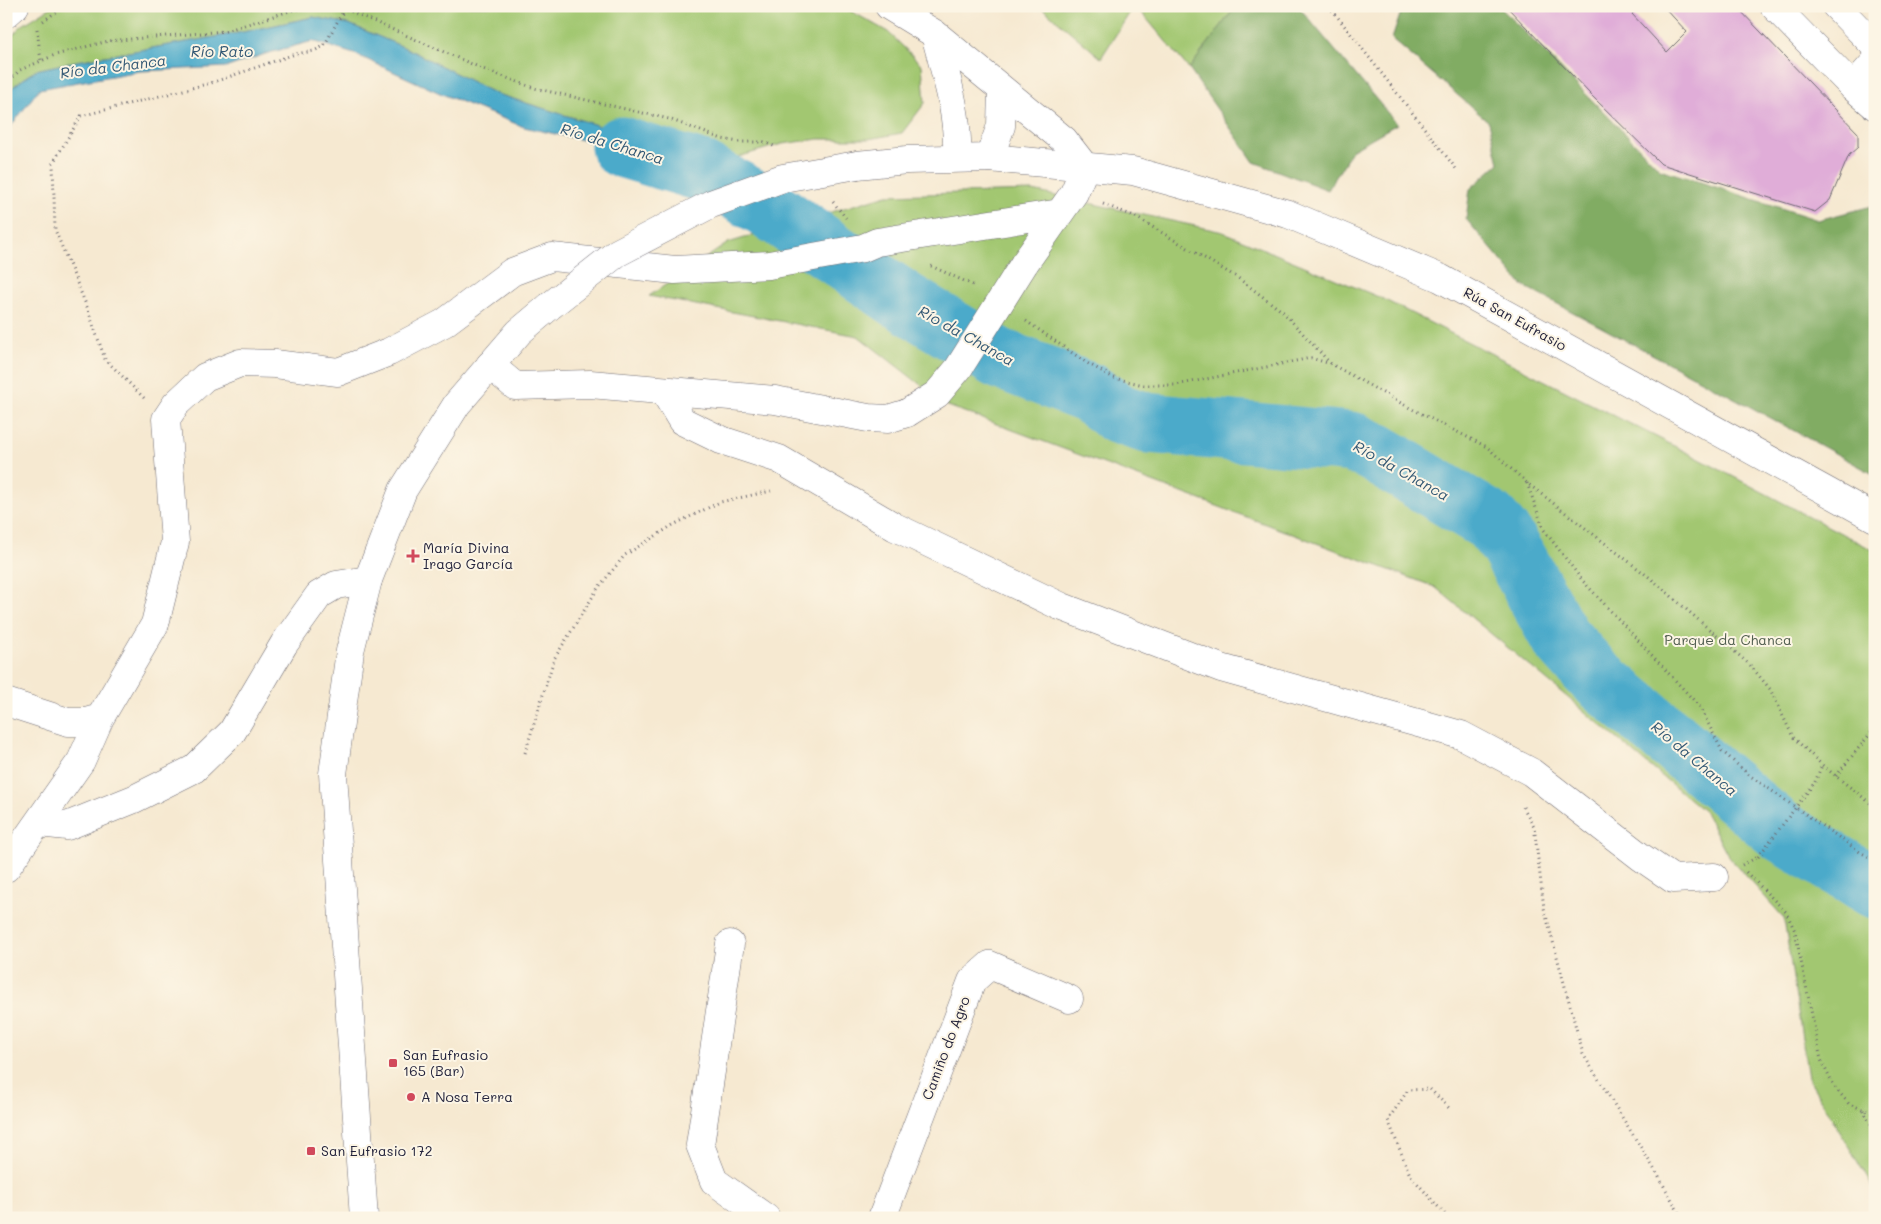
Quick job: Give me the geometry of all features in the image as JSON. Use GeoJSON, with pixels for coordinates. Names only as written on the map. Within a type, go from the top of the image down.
{"type":"FeatureCollection","features":[{"type":"Feature","properties":{"kind":"street"},"geometry":{"type":"LineString","coordinates":[[6,14],[15,6]]}},
{"type":"Feature","properties":{"kind":"street"},"geometry":{"type":"LineString","coordinates":[[490,365],[515,386],[590,384],[775,400],[868,418],[888,419],[907,414],[937,394],[958,370],[1024,264],[1067,203],[1085,167],[1064,140],[935,34],[889,6]]}},
{"type":"Feature","properties":{"kind":"street"},"geometry":{"type":"LineString","coordinates":[[1774,6],[1853,87],[1875,106]]}},
{"type":"Feature","properties":{"kind":"street"},"geometry":{"type":"LineString","coordinates":[[1836,6],[1873,52],[1853,87]]}},
{"type":"Feature","properties":{"kind":"street"},"geometry":{"type":"LineString","coordinates":[[935,34],[954,104],[958,137],[957,158]]}},
{"type":"Feature","properties":{"kind":"street"},"geometry":{"type":"LineString","coordinates":[[989,158],[1001,126],[1002,90]]}},
{"type":"Feature","properties":{"kind":"street","name":"Rúa San Eufrasio"},"geometry":{"type":"LineString","coordinates":[[364,1218],[333,774],[350,651],[368,580],[402,490],[457,404],[519,332],[617,252],[711,204],[783,178],[857,165],[957,158],[989,158],[1133,171],[1288,214],[1440,278],[1875,518]]}},
{"type":"Feature","properties":{"kind":"street"},"geometry":{"type":"LineString","coordinates":[[6,868],[39,824],[81,761],[100,718],[154,624],[175,542],[166,419],[176,404],[205,377],[240,363],[275,364],[338,372],[390,352],[444,323],[512,272],[552,257],[675,270],[769,264],[870,245],[1067,203]]}},
{"type":"Feature","properties":{"kind":"street"},"geometry":{"type":"LineString","coordinates":[[664,391],[682,421],[721,440],[779,459],[895,527],[1060,606],[1221,668],[1461,735],[1531,772],[1641,857],[1673,879],[1714,877]]}},
{"type":"Feature","properties":{"kind":"street"},"geometry":{"type":"LineString","coordinates":[[39,824],[67,826],[134,799],[194,769],[232,732],[284,644],[319,595],[336,585],[368,580]]}},
{"type":"Feature","properties":{"kind":"street"},"geometry":{"type":"LineString","coordinates":[[6,702],[68,722],[86,722],[100,718]]}},
{"type":"Feature","properties":{"kind":"street"},"geometry":{"type":"LineString","coordinates":[[730,944],[700,1145],[714,1181],[766,1218]]}},
{"type":"Feature","properties":{"kind":"street","name":"Camiño do Agro"},"geometry":{"type":"LineString","coordinates":[[882,1218],[972,981],[990,965],[1069,999]]}},
{"type":"Feature","properties":{"kind":"path"},"geometry":{"type":"LineString","coordinates":[[40,61],[36,25],[65,6]]}},
{"type":"Feature","properties":{"kind":"path"},"geometry":{"type":"LineString","coordinates":[[6,84],[20,70],[55,55],[108,42],[226,30],[293,10],[322,6]]}},
{"type":"Feature","properties":{"kind":"path"},"geometry":{"type":"LineString","coordinates":[[332,6],[345,7],[484,69],[534,88],[669,119],[722,139],[739,142],[764,142],[774,145],[782,151]]}},
{"type":"Feature","properties":{"kind":"path"},"geometry":{"type":"LineString","coordinates":[[1328,6],[1457,170]]}},
{"type":"Feature","properties":{"kind":"path"},"geometry":{"type":"LineString","coordinates":[[166,419],[104,359],[87,307],[55,230],[53,163],[81,116],[211,83],[295,54],[314,51],[324,46],[345,7]]}},
{"type":"Feature","properties":{"kind":"path"},"geometry":{"type":"LineString","coordinates":[[826,195],[870,245]]}},
{"type":"Feature","properties":{"kind":"path"},"geometry":{"type":"LineString","coordinates":[[1067,203],[1134,216],[1238,278],[1283,312],[1331,364]]}},
{"type":"Feature","properties":{"kind":"path"},"geometry":{"type":"LineString","coordinates":[[928,265],[979,289]]}},
{"type":"Feature","properties":{"kind":"path"},"geometry":{"type":"LineString","coordinates":[[1025,321],[1087,363],[1114,378],[1144,385],[1176,385],[1311,358],[1331,364],[1408,407],[1486,447],[1527,483],[1654,580],[1750,665],[1770,689],[1793,737],[1822,765],[1875,808]]}},
{"type":"Feature","properties":{"kind":"path"},"geometry":{"type":"LineString","coordinates":[[525,753],[554,659],[598,588],[625,555],[673,525],[720,502],[783,488],[808,477]]}},
{"type":"Feature","properties":{"kind":"path"},"geometry":{"type":"LineString","coordinates":[[1527,483],[1544,530],[1582,580],[1700,707],[1722,751],[1749,775],[1860,852],[1875,860]]}},
{"type":"Feature","properties":{"kind":"path"},"geometry":{"type":"LineString","coordinates":[[1836,776],[1875,728]]}},
{"type":"Feature","properties":{"kind":"path"},"geometry":{"type":"LineString","coordinates":[[1758,857],[1815,782],[1822,765]]}},
{"type":"Feature","properties":{"kind":"path"},"geometry":{"type":"LineString","coordinates":[[1522,806],[1534,826],[1544,908],[1583,1054],[1656,1172],[1682,1218]]}},
{"type":"Feature","properties":{"kind":"path"},"geometry":{"type":"LineString","coordinates":[[1740,867],[1786,912],[1795,931],[1821,1060],[1833,1085],[1849,1104],[1875,1114]]}},
{"type":"Feature","properties":{"kind":"path"},"geometry":{"type":"LineString","coordinates":[[1448,1218],[1410,1175],[1388,1120],[1408,1090],[1430,1089],[1450,1109]]}},
{"type":"Feature","properties":{"kind":"path"},"geometry":{"type":"LineString","coordinates":[[1862,1109],[1875,1131]]}},
{"type":"Feature","properties":{"kind":"green space"},"geometry":{"type":"Polygon","coordinates":[[[53,6],[842,6],[888,32],[922,65],[925,103],[902,133],[868,139],[819,139],[782,144],[718,163],[494,93],[408,49],[349,24],[313,17],[238,33],[36,70],[6,94],[6,42],[21,26],[53,6]]]}},
{"type":"Feature","properties":{"kind":"green space"},"geometry":{"type":"Polygon","coordinates":[[[1040,6],[1134,6],[1101,58],[1040,6]]]}},
{"type":"Feature","properties":{"kind":"green space"},"geometry":{"type":"Polygon","coordinates":[[[1136,6],[1236,6],[1189,69],[1136,6]]]}},
{"type":"Feature","properties":{"kind":"green space"},"geometry":{"type":"Polygon","coordinates":[[[1236,6],[1298,6],[1397,124],[1353,149],[1328,190],[1254,162],[1189,69],[1236,6]]]}},
{"type":"Feature","properties":{"kind":"green space"},"geometry":{"type":"Polygon","coordinates":[[[1403,6],[1499,6],[1660,169],[1818,220],[1872,206],[1875,210],[1875,475],[1522,285],[1466,219],[1470,189],[1499,163],[1489,122],[1392,39],[1403,6]]]}},
{"type":"Feature","properties":{"kind":"green space","name":"Parque da Chanca"},"geometry":{"type":"Polygon","coordinates":[[[1033,191],[1223,232],[1381,298],[1690,454],[1875,551],[1875,1191],[1808,1078],[1784,918],[1729,857],[1705,812],[1435,587],[948,406],[858,336],[649,296],[728,243],[887,195],[1033,191]]]}},
{"type":"Feature","properties":{"kind":"water","name":"Río Rato"},"geometry":{"type":"Polygon","coordinates":[[[313,17],[349,24],[408,49],[494,93],[718,163],[694,176],[591,142],[524,127],[442,94],[357,55],[313,41],[265,54],[228,67],[140,71],[39,89],[6,133],[6,94],[36,70],[238,33],[313,17]]]}},
{"type":"Feature","properties":{"kind":"building"},"geometry":{"type":"Polygon","coordinates":[[[1506,6],[1639,6],[1632,14],[1667,52],[1687,32],[1663,6],[1736,6],[1858,133],[1858,147],[1849,155],[1830,200],[1815,212],[1661,164],[1590,94],[1506,6]]]}},
{"type":"Feature","properties":{"kind":"waterway","name":"Río da Chanca"},"geometry":{"type":"LineString","coordinates":[[621,147],[701,171],[765,206],[902,300],[998,358],[1089,393],[1119,414],[1147,423],[1352,442],[1374,452],[1491,522],[1508,543],[1560,637],[1595,676],[1782,832],[1875,888]]}},
{"type":"Feature","properties":{"kind":"place","name":"María Divina Irago García"},"geometry":{"type":"Point","coordinates":[413,556]}},
{"type":"Feature","properties":{"kind":"place","name":"San Eufrasio 165 (Bar)"},"geometry":{"type":"Point","coordinates":[393,1063]}},
{"type":"Feature","properties":{"kind":"place","name":"A Nosa Terra"},"geometry":{"type":"Point","coordinates":[411,1097]}},
{"type":"Feature","properties":{"kind":"place","name":"San Eufrasio 172"},"geometry":{"type":"Point","coordinates":[311,1151]}}]}
